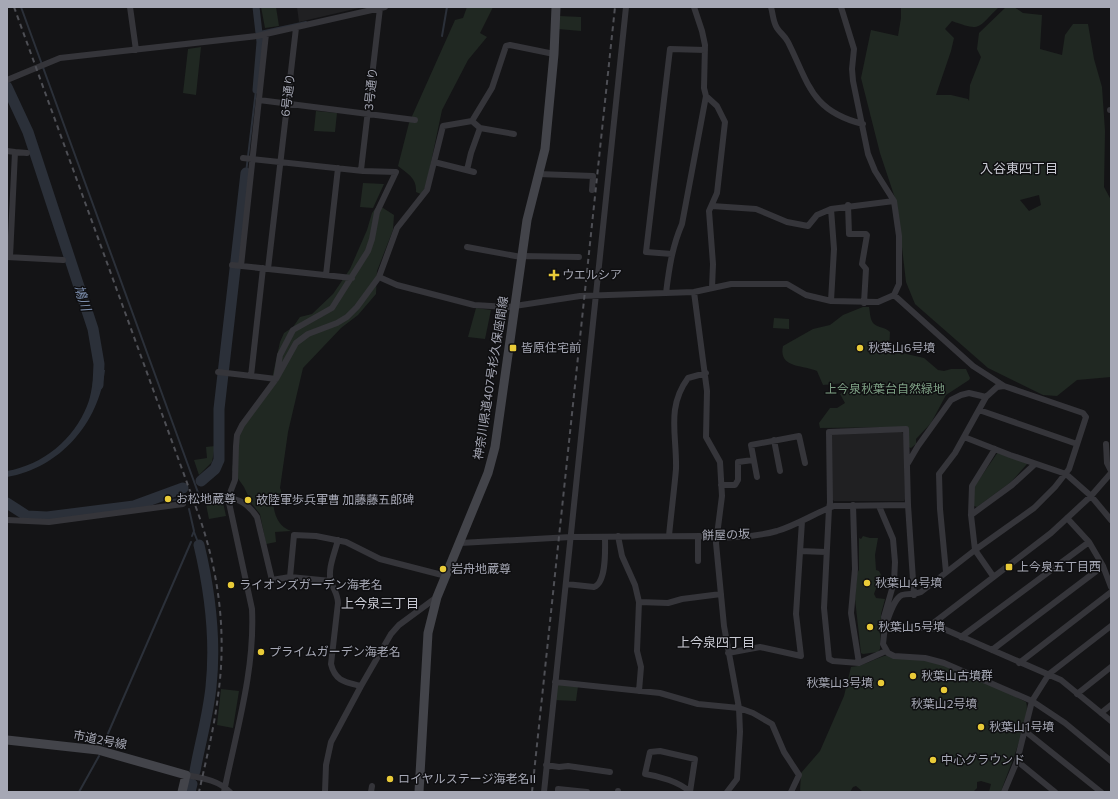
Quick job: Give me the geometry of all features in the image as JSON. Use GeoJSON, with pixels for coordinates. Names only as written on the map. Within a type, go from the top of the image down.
{"type":"FeatureCollection","features":[{"type":"Feature","properties":{"kind":"main road","name":"神奈川県道407号杉久保座間線"},"geometry":{"type":"LineString","coordinates":[[419,792],[428,633],[437,597],[488,473],[495,447],[527,220],[545,149],[554,54],[556,7]]}},
{"type":"Feature","properties":{"kind":"main road","name":"市道2号線"},"geometry":{"type":"LineString","coordinates":[[7,740],[98,750],[186,775]]}},
{"type":"Feature","properties":{"kind":"main road"},"geometry":{"type":"LineString","coordinates":[[182,792],[186,775]]}},
{"type":"Feature","properties":{"kind":"street"},"geometry":{"type":"LineString","coordinates":[[130,7],[136,50]]}},
{"type":"Feature","properties":{"kind":"street"},"geometry":{"type":"LineString","coordinates":[[544,792],[626,7]]}},
{"type":"Feature","properties":{"kind":"street"},"geometry":{"type":"LineString","coordinates":[[666,293],[672,254],[682,224],[706,96],[704,88],[705,50],[702,31],[694,7]]}},
{"type":"Feature","properties":{"kind":"street"},"geometry":{"type":"LineString","coordinates":[[771,7],[777,29],[788,42],[809,88],[819,101],[840,116],[863,124]]}},
{"type":"Feature","properties":{"kind":"street"},"geometry":{"type":"LineString","coordinates":[[377,280],[474,305],[515,306],[580,296],[694,292],[732,284],[787,284],[793,286],[798,292],[806,296],[831,301],[878,302],[894,295],[899,284],[900,273],[899,236],[894,201],[872,162],[853,81],[852,69],[854,49],[841,7]]}},
{"type":"Feature","properties":{"kind":"street"},"geometry":{"type":"LineString","coordinates":[[8,78],[60,58],[263,35],[382,8]]}},
{"type":"Feature","properties":{"kind":"street","name":"3号通り"},"geometry":{"type":"LineString","coordinates":[[361,170],[382,8]]}},
{"type":"Feature","properties":{"kind":"street","name":"6号通り"},"geometry":{"type":"LineString","coordinates":[[251,376],[280,162],[296,28]]}},
{"type":"Feature","properties":{"kind":"street"},"geometry":{"type":"LineString","coordinates":[[263,35],[260,100],[247,158],[237,265],[352,278]]}},
{"type":"Feature","properties":{"kind":"street"},"geometry":{"type":"LineString","coordinates":[[225,790],[241,717],[252,635],[252,609],[228,498],[235,480],[237,435],[242,425],[276,379],[296,343],[308,334],[347,317],[357,308],[377,280],[397,228],[427,190],[443,126],[472,121],[492,88],[506,46],[510,45],[554,54]]}},
{"type":"Feature","properties":{"kind":"street"},"geometry":{"type":"LineString","coordinates":[[672,254],[646,252],[670,49],[705,50]]}},
{"type":"Feature","properties":{"kind":"street"},"geometry":{"type":"LineString","coordinates":[[706,96],[717,106],[724,122],[717,193],[709,211],[713,264],[712,288]]}},
{"type":"Feature","properties":{"kind":"street"},"geometry":{"type":"LineString","coordinates":[[260,100],[415,120]]}},
{"type":"Feature","properties":{"kind":"street"},"geometry":{"type":"LineString","coordinates":[[472,121],[480,128],[514,134]]}},
{"type":"Feature","properties":{"kind":"street"},"geometry":{"type":"LineString","coordinates":[[434,162],[471,171],[471,153],[480,128]]}},
{"type":"Feature","properties":{"kind":"street"},"geometry":{"type":"LineString","coordinates":[[7,151],[27,153]]}},
{"type":"Feature","properties":{"kind":"street"},"geometry":{"type":"LineString","coordinates":[[15,152],[9,257],[63,260]]}},
{"type":"Feature","properties":{"kind":"street"},"geometry":{"type":"LineString","coordinates":[[247,158],[338,168],[396,172],[377,212],[368,251],[332,308],[293,330],[280,354],[276,379]]}},
{"type":"Feature","properties":{"kind":"street"},"geometry":{"type":"LineString","coordinates":[[326,275],[338,168]]}},
{"type":"Feature","properties":{"kind":"street"},"geometry":{"type":"LineString","coordinates":[[538,174],[593,176],[592,190]]}},
{"type":"Feature","properties":{"kind":"street"},"geometry":{"type":"LineString","coordinates":[[712,206],[756,209],[787,222],[808,226],[817,215],[831,209],[894,201]]}},
{"type":"Feature","properties":{"kind":"street"},"geometry":{"type":"LineString","coordinates":[[848,206],[849,234],[868,235],[862,264],[866,269],[864,302]]}},
{"type":"Feature","properties":{"kind":"street"},"geometry":{"type":"LineString","coordinates":[[831,209],[834,249],[834,270],[831,274],[831,301]]}},
{"type":"Feature","properties":{"kind":"street"},"geometry":{"type":"LineString","coordinates":[[467,246],[522,257],[579,257]]}},
{"type":"Feature","properties":{"kind":"street"},"geometry":{"type":"LineString","coordinates":[[694,292],[708,397],[706,437],[719,458],[721,511],[716,538],[728,653],[739,708],[740,732],[738,771],[735,783],[727,792]]}},
{"type":"Feature","properties":{"kind":"street"},"geometry":{"type":"LineString","coordinates":[[885,626],[896,600],[902,596],[914,595],[1034,508],[1066,474],[1077,444],[1085,415],[1083,413],[1004,386],[973,366],[894,295]]}},
{"type":"Feature","properties":{"kind":"street"},"geometry":{"type":"LineString","coordinates":[[222,372],[276,379]]}},
{"type":"Feature","properties":{"kind":"street"},"geometry":{"type":"LineString","coordinates":[[669,536],[676,468],[675,405],[677,395],[688,378],[706,373]]}},
{"type":"Feature","properties":{"kind":"street"},"geometry":{"type":"LineString","coordinates":[[946,572],[940,509],[939,474],[964,437],[986,397],[997,387],[1004,386]]}},
{"type":"Feature","properties":{"kind":"street"},"geometry":{"type":"LineString","coordinates":[[908,463],[918,446],[951,400],[969,393],[986,397]]}},
{"type":"Feature","properties":{"kind":"street"},"geometry":{"type":"LineString","coordinates":[[979,410],[1077,444]]}},
{"type":"Feature","properties":{"kind":"street"},"geometry":{"type":"LineString","coordinates":[[886,651],[859,663],[831,660],[824,608],[829,508],[829,432],[906,429],[908,505],[914,595]]}},
{"type":"Feature","properties":{"kind":"street"},"geometry":{"type":"LineString","coordinates":[[757,477],[751,445],[799,436],[805,463]]}},
{"type":"Feature","properties":{"kind":"street"},"geometry":{"type":"LineString","coordinates":[[964,437],[1066,474],[1090,496],[1111,520]]}},
{"type":"Feature","properties":{"kind":"street"},"geometry":{"type":"LineString","coordinates":[[774,440],[780,471]]}},
{"type":"Feature","properties":{"kind":"street"},"geometry":{"type":"LineString","coordinates":[[927,628],[1051,533],[1090,496],[1111,472],[1107,463],[1106,444]]}},
{"type":"Feature","properties":{"kind":"street"},"geometry":{"type":"LineString","coordinates":[[993,576],[975,550],[971,515],[972,486],[995,449]]}},
{"type":"Feature","properties":{"kind":"street"},"geometry":{"type":"LineString","coordinates":[[721,485],[735,485],[738,480],[738,462],[753,460]]}},
{"type":"Feature","properties":{"kind":"street"},"geometry":{"type":"LineString","coordinates":[[971,515],[1012,485],[1035,464]]}},
{"type":"Feature","properties":{"kind":"street"},"geometry":{"type":"LineString","coordinates":[[207,502],[228,498],[245,504],[257,517],[272,580],[290,577],[331,581]]}},
{"type":"Feature","properties":{"kind":"street"},"geometry":{"type":"LineString","coordinates":[[7,520],[49,522],[182,504]]}},
{"type":"Feature","properties":{"kind":"street"},"geometry":{"type":"LineString","coordinates":[[853,505],[855,569],[852,613],[859,663]]}},
{"type":"Feature","properties":{"kind":"street","name":"餅屋の坂"},"geometry":{"type":"LineString","coordinates":[[460,543],[605,536],[698,536],[716,538],[776,531],[834,506],[908,505]]}},
{"type":"Feature","properties":{"kind":"street"},"geometry":{"type":"LineString","coordinates":[[879,506],[893,539],[895,567],[894,582],[884,617],[885,626],[883,644],[886,651],[894,656],[925,658],[944,663],[1032,701],[1060,719],[1109,759],[1111,751]]}},
{"type":"Feature","properties":{"kind":"street"},"geometry":{"type":"LineString","coordinates":[[1067,518],[1089,542],[1103,566],[1111,587]]}},
{"type":"Feature","properties":{"kind":"street"},"geometry":{"type":"LineString","coordinates":[[728,653],[760,647],[801,656],[796,614],[802,521]]}},
{"type":"Feature","properties":{"kind":"street"},"geometry":{"type":"LineString","coordinates":[[290,577],[294,535],[338,540],[380,559],[446,576]]}},
{"type":"Feature","properties":{"kind":"street"},"geometry":{"type":"LineString","coordinates":[[566,584],[594,587],[598,586],[601,580],[605,536]]}},
{"type":"Feature","properties":{"kind":"street"},"geometry":{"type":"LineString","coordinates":[[618,536],[620,551],[635,585],[639,602],[637,651],[641,667],[639,691]]}},
{"type":"Feature","properties":{"kind":"street"},"geometry":{"type":"LineString","coordinates":[[698,536],[698,561]]}},
{"type":"Feature","properties":{"kind":"street"},"geometry":{"type":"LineString","coordinates":[[338,540],[332,568],[331,581],[338,596],[331,664],[333,672],[337,678],[343,682],[361,686]]}},
{"type":"Feature","properties":{"kind":"street"},"geometry":{"type":"LineString","coordinates":[[961,637],[1089,542]]}},
{"type":"Feature","properties":{"kind":"street"},"geometry":{"type":"LineString","coordinates":[[800,551],[826,552]]}},
{"type":"Feature","properties":{"kind":"street"},"geometry":{"type":"LineString","coordinates":[[992,650],[1103,566]]}},
{"type":"Feature","properties":{"kind":"street"},"geometry":{"type":"LineString","coordinates":[[1019,663],[1111,592]]}},
{"type":"Feature","properties":{"kind":"street"},"geometry":{"type":"LineString","coordinates":[[639,602],[668,603],[682,598],[721,594]]}},
{"type":"Feature","properties":{"kind":"street"},"geometry":{"type":"LineString","coordinates":[[325,792],[326,765],[331,742],[361,686],[391,634],[398,625],[437,597]]}},
{"type":"Feature","properties":{"kind":"street"},"geometry":{"type":"LineString","coordinates":[[885,626],[944,629],[1061,680],[1076,694],[1111,721]]}},
{"type":"Feature","properties":{"kind":"street"},"geometry":{"type":"LineString","coordinates":[[1006,791],[1017,762],[1032,701],[1049,674],[1111,626]]}},
{"type":"Feature","properties":{"kind":"street"},"geometry":{"type":"LineString","coordinates":[[1076,694],[1111,667]]}},
{"type":"Feature","properties":{"kind":"street"},"geometry":{"type":"LineString","coordinates":[[555,682],[660,693],[698,704],[739,708],[752,713],[772,724],[784,752],[799,775],[791,792]]}},
{"type":"Feature","properties":{"kind":"street"},"geometry":{"type":"LineString","coordinates":[[1101,713],[1111,705]]}},
{"type":"Feature","properties":{"kind":"street"},"geometry":{"type":"LineString","coordinates":[[1025,731],[1101,792]]}},
{"type":"Feature","properties":{"kind":"street"},"geometry":{"type":"LineString","coordinates":[[660,751],[695,759],[690,792],[686,788],[645,774],[650,752],[660,751]]}},
{"type":"Feature","properties":{"kind":"street"},"geometry":{"type":"LineString","coordinates":[[1017,762],[1055,792]]}},
{"type":"Feature","properties":{"kind":"street"},"geometry":{"type":"LineString","coordinates":[[546,765],[559,767],[568,766],[610,772]]}},
{"type":"Feature","properties":{"kind":"street"},"geometry":{"type":"LineString","coordinates":[[186,775],[204,778],[230,792]]}},
{"type":"Feature","properties":{"kind":"street"},"geometry":{"type":"LineString","coordinates":[[558,791],[587,792]]}},
{"type":"Feature","properties":{"kind":"shaded area"},"geometry":{"type":"Polygon","coordinates":[[[297,7],[363,7],[299,22],[297,7]]]}},
{"type":"Feature","properties":{"kind":"shaded area"},"geometry":{"type":"Polygon","coordinates":[[[95,370],[105,370],[101,389],[95,408],[74,440],[60,453],[44,464],[26,472],[7,477],[7,471],[33,463],[56,449],[74,429],[89,402],[95,370]]]}},
{"type":"Feature","properties":{"kind":"shaded area"},"geometry":{"type":"Polygon","coordinates":[[[901,432],[904,434],[904,501],[834,501],[832,499],[831,435],[833,433],[901,432]]]}},
{"type":"Feature","properties":{"kind":"green space"},"geometry":{"type":"Polygon","coordinates":[[[261,7],[276,7],[279,26],[265,28],[261,7]]]}},
{"type":"Feature","properties":{"kind":"green space"},"geometry":{"type":"Polygon","coordinates":[[[467,7],[493,7],[480,33],[487,37],[468,60],[442,110],[426,186],[421,194],[416,192],[415,183],[411,177],[398,166],[409,123],[455,20],[463,18],[467,7]]]}},
{"type":"Feature","properties":{"kind":"green space"},"geometry":{"type":"Polygon","coordinates":[[[901,7],[999,7],[982,24],[978,26],[974,27],[952,21],[945,29],[954,38],[936,95],[951,95],[968,99],[969,101],[970,85],[981,57],[977,49],[979,33],[1006,7],[1014,7],[1023,13],[1042,15],[1040,49],[1062,55],[1065,35],[1073,24],[1088,24],[1094,59],[1102,87],[1105,131],[1104,187],[1111,200],[1111,377],[1077,380],[1057,396],[1043,395],[988,368],[915,304],[906,282],[897,204],[880,153],[861,78],[871,30],[898,36],[901,7]],[[1039,195],[1020,200],[1029,211],[1041,205],[1039,195]]]}},
{"type":"Feature","properties":{"kind":"green space"},"geometry":{"type":"Polygon","coordinates":[[[559,16],[581,17],[581,31],[558,29],[559,16]]]}},
{"type":"Feature","properties":{"kind":"green space"},"geometry":{"type":"Polygon","coordinates":[[[201,47],[196,95],[183,93],[188,49],[201,47]]]}},
{"type":"Feature","properties":{"kind":"green space"},"geometry":{"type":"Polygon","coordinates":[[[316,111],[337,113],[335,132],[314,131],[316,111]]]}},
{"type":"Feature","properties":{"kind":"green space"},"geometry":{"type":"Polygon","coordinates":[[[363,183],[384,184],[373,208],[360,207],[363,183]]]}},
{"type":"Feature","properties":{"kind":"green space"},"geometry":{"type":"Polygon","coordinates":[[[377,206],[394,215],[393,230],[377,271],[376,294],[358,315],[341,328],[303,368],[288,432],[280,488],[282,498],[280,501],[273,501],[274,511],[280,523],[291,531],[275,532],[276,542],[266,544],[260,514],[252,504],[244,487],[232,470],[238,428],[270,388],[280,342],[284,333],[293,327],[300,317],[312,314],[333,294],[350,269],[367,230],[372,213],[377,206]]]}},
{"type":"Feature","properties":{"kind":"green space","name":"上今泉秋葉台自然緑地"},"geometry":{"type":"Polygon","coordinates":[[[863,307],[869,307],[871,320],[875,325],[890,332],[889,350],[924,358],[938,370],[944,371],[951,369],[966,369],[970,378],[946,395],[931,423],[916,439],[916,444],[911,448],[909,447],[907,427],[820,428],[819,423],[830,408],[837,408],[845,403],[840,394],[846,391],[847,387],[845,383],[823,385],[817,371],[788,362],[782,353],[783,346],[813,329],[830,325],[843,315],[863,307]]]}},
{"type":"Feature","properties":{"kind":"green space"},"geometry":{"type":"Polygon","coordinates":[[[476,308],[491,310],[485,339],[468,337],[476,308]]]}},
{"type":"Feature","properties":{"kind":"green space"},"geometry":{"type":"Polygon","coordinates":[[[774,318],[789,319],[789,329],[773,328],[774,318]]]}},
{"type":"Feature","properties":{"kind":"green space"},"geometry":{"type":"Polygon","coordinates":[[[215,446],[212,462],[199,475],[194,460],[207,458],[206,447],[215,446]]]}},
{"type":"Feature","properties":{"kind":"green space"},"geometry":{"type":"Polygon","coordinates":[[[998,452],[1027,462],[1027,464],[1011,482],[977,507],[974,506],[974,487],[998,452]]]}},
{"type":"Feature","properties":{"kind":"green space"},"geometry":{"type":"Polygon","coordinates":[[[223,502],[226,516],[209,519],[206,504],[223,502]]]}},
{"type":"Feature","properties":{"kind":"green space"},"geometry":{"type":"Polygon","coordinates":[[[863,536],[878,538],[875,555],[876,570],[879,571],[881,575],[874,594],[876,598],[885,599],[881,614],[880,649],[878,652],[863,654],[861,653],[855,599],[857,573],[859,570],[859,538],[861,539],[863,536]]]}},
{"type":"Feature","properties":{"kind":"green space"},"geometry":{"type":"Polygon","coordinates":[[[888,655],[933,661],[990,684],[1026,702],[1027,709],[1022,733],[1001,792],[989,792],[991,784],[981,781],[977,782],[977,788],[973,792],[863,792],[856,786],[853,787],[850,792],[800,791],[801,773],[820,751],[844,696],[851,667],[888,655]]]}},
{"type":"Feature","properties":{"kind":"green space"},"geometry":{"type":"Polygon","coordinates":[[[555,684],[578,686],[576,701],[554,700],[555,684]]]}},
{"type":"Feature","properties":{"kind":"green space"},"geometry":{"type":"Polygon","coordinates":[[[221,689],[239,691],[233,728],[217,725],[221,689]]]}},
{"type":"Feature","properties":{"kind":"waterway"},"geometry":{"type":"LineString","coordinates":[[21,7],[200,498]]}},
{"type":"Feature","properties":{"kind":"waterway"},"geometry":{"type":"LineString","coordinates":[[256,7],[260,42],[256,90]]}},
{"type":"Feature","properties":{"kind":"waterway"},"geometry":{"type":"LineString","coordinates":[[442,36],[447,7]]}},
{"type":"Feature","properties":{"kind":"waterway"},"geometry":{"type":"LineString","coordinates":[[260,32],[306,22]]}},
{"type":"Feature","properties":{"kind":"waterway","name":"鳩川"},"geometry":{"type":"LineString","coordinates":[[7,87],[28,132],[93,329],[99,364],[98,385]]}},
{"type":"Feature","properties":{"kind":"waterway"},"geometry":{"type":"LineString","coordinates":[[246,173],[256,90]]}},
{"type":"Feature","properties":{"kind":"waterway"},"geometry":{"type":"LineString","coordinates":[[201,481],[215,469],[219,460],[219,409],[246,173]]}},
{"type":"Feature","properties":{"kind":"waterway"},"geometry":{"type":"LineString","coordinates":[[7,503],[27,516],[47,517],[134,506],[183,488]]}},
{"type":"Feature","properties":{"kind":"waterway"},"geometry":{"type":"LineString","coordinates":[[169,493],[171,500],[194,498],[199,495]]}},
{"type":"Feature","properties":{"kind":"waterway"},"geometry":{"type":"LineString","coordinates":[[189,509],[194,531],[192,536]]}},
{"type":"Feature","properties":{"kind":"waterway"},"geometry":{"type":"LineString","coordinates":[[194,532],[199,545]]}},
{"type":"Feature","properties":{"kind":"waterway"},"geometry":{"type":"LineString","coordinates":[[103,745],[191,542]]}},
{"type":"Feature","properties":{"kind":"waterway"},"geometry":{"type":"LineString","coordinates":[[195,771],[210,698],[213,651],[209,598],[199,545]]}},
{"type":"Feature","properties":{"kind":"waterway"},"geometry":{"type":"LineString","coordinates":[[79,792],[99,756]]}},
{"type":"Feature","properties":{"kind":"waterway"},"geometry":{"type":"LineString","coordinates":[[190,792],[192,784]]}},
{"type":"Feature","properties":{"kind":"railway"},"geometry":{"type":"LineString","coordinates":[[14,7],[198,513],[211,558],[219,603],[222,650],[221,673],[210,744],[199,792]]}},
{"type":"Feature","properties":{"kind":"railway"},"geometry":{"type":"LineString","coordinates":[[532,792],[615,7]]}},
{"type":"Feature","properties":{"kind":"place","name":"ウエルシア"},"geometry":{"type":"Point","coordinates":[554,275]}},
{"type":"Feature","properties":{"kind":"place","name":"皆原住宅前"},"geometry":{"type":"Point","coordinates":[513,348]}},
{"type":"Feature","properties":{"kind":"place","name":"秋葉山6号墳"},"geometry":{"type":"Point","coordinates":[860,348]}},
{"type":"Feature","properties":{"kind":"place","name":"お松地蔵尊"},"geometry":{"type":"Point","coordinates":[168,499]}},
{"type":"Feature","properties":{"kind":"place","name":"故陸軍歩兵軍曹 加藤藤五郎碑"},"geometry":{"type":"Point","coordinates":[248,500]}},
{"type":"Feature","properties":{"kind":"place","name":"上今泉五丁目西"},"geometry":{"type":"Point","coordinates":[1009,567]}},
{"type":"Feature","properties":{"kind":"place","name":"岩舟地蔵尊"},"geometry":{"type":"Point","coordinates":[443,569]}},
{"type":"Feature","properties":{"kind":"place","name":"秋葉山4号墳"},"geometry":{"type":"Point","coordinates":[867,583]}},
{"type":"Feature","properties":{"kind":"place","name":"ライオンズガーデン海老名"},"geometry":{"type":"Point","coordinates":[231,585]}},
{"type":"Feature","properties":{"kind":"place","name":"秋葉山5号墳"},"geometry":{"type":"Point","coordinates":[870,627]}},
{"type":"Feature","properties":{"kind":"place","name":"プライムガーデン海老名"},"geometry":{"type":"Point","coordinates":[261,652]}},
{"type":"Feature","properties":{"kind":"place","name":"秋葉山古墳群"},"geometry":{"type":"Point","coordinates":[913,676]}},
{"type":"Feature","properties":{"kind":"place","name":"秋葉山3号墳"},"geometry":{"type":"Point","coordinates":[881,683]}},
{"type":"Feature","properties":{"kind":"place","name":"秋葉山2号墳"},"geometry":{"type":"Point","coordinates":[944,690]}},
{"type":"Feature","properties":{"kind":"place","name":"秋葉山1号墳"},"geometry":{"type":"Point","coordinates":[981,727]}},
{"type":"Feature","properties":{"kind":"place","name":"中心グラウンド"},"geometry":{"type":"Point","coordinates":[933,760]}},
{"type":"Feature","properties":{"kind":"place","name":"ロイヤルステージ海老名II"},"geometry":{"type":"Point","coordinates":[390,779]}},
{"type":"Feature","properties":{"kind":"district","name":"入谷東四丁目"},"geometry":{"type":"Point","coordinates":[1019,168]}},
{"type":"Feature","properties":{"kind":"district","name":"上今泉三丁目"},"geometry":{"type":"Point","coordinates":[380,603]}},
{"type":"Feature","properties":{"kind":"district","name":"上今泉四丁目"},"geometry":{"type":"Point","coordinates":[716,642]}}]}
